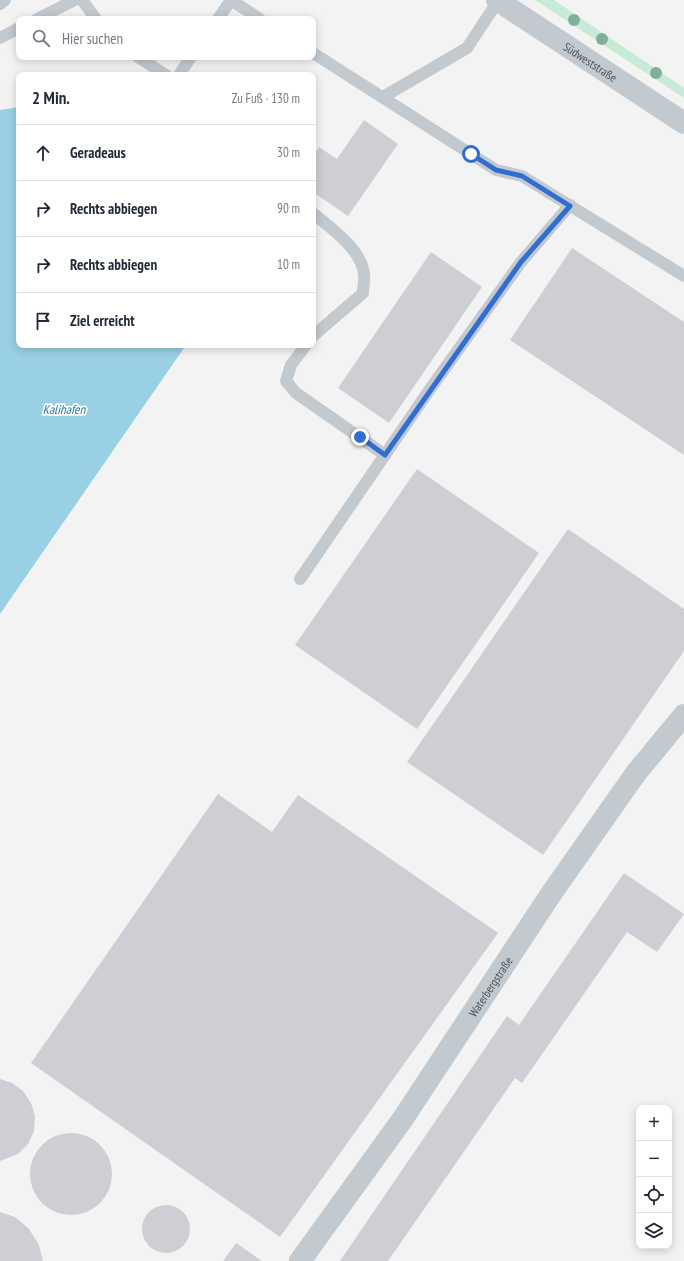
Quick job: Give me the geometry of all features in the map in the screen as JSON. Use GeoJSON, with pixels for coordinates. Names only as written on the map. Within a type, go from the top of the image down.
{"type":"FeatureCollection","features":[{"type":"Feature","properties":{"kind":"street","name":"Südweststraße"},"geometry":{"type":"LineString","coordinates":[[498,1],[684,123]]}},
{"type":"Feature","properties":{"kind":"street","name":"Waterbergstraße"},"geometry":{"type":"LineString","coordinates":[[300,1261],[402,1120],[551,894],[632,779],[684,714]]}},
{"type":"Feature","properties":{"kind":"lane"},"geometry":{"type":"LineString","coordinates":[[0,4],[5,0]]}},
{"type":"Feature","properties":{"kind":"lane"},"geometry":{"type":"LineString","coordinates":[[43,16],[75,0]]}},
{"type":"Feature","properties":{"kind":"lane"},"geometry":{"type":"LineString","coordinates":[[82,0],[94,16]]}},
{"type":"Feature","properties":{"kind":"lane"},"geometry":{"type":"LineString","coordinates":[[220,16],[231,0],[255,16]]}},
{"type":"Feature","properties":{"kind":"lane"},"geometry":{"type":"LineString","coordinates":[[383,97],[467,48],[498,1]]}},
{"type":"Feature","properties":{"kind":"lane"},"geometry":{"type":"LineString","coordinates":[[0,38],[16,30]]}},
{"type":"Feature","properties":{"kind":"lane"},"geometry":{"type":"LineString","coordinates":[[316,55],[496,170],[522,176],[684,276]]}},
{"type":"Feature","properties":{"kind":"lane"},"geometry":{"type":"LineString","coordinates":[[143,60],[161,72]]}},
{"type":"Feature","properties":{"kind":"lane"},"geometry":{"type":"LineString","coordinates":[[181,72],[189,60]]}},
{"type":"Feature","properties":{"kind":"lane"},"geometry":{"type":"LineString","coordinates":[[300,579],[521,262],[570,206]]}},
{"type":"Feature","properties":{"kind":"lane"},"geometry":{"type":"LineString","coordinates":[[316,216],[346,242],[357,256],[364,274],[363,293],[316,333]]}},
{"type":"Feature","properties":{"kind":"lane"},"geometry":{"type":"LineString","coordinates":[[304,348],[290,365],[286,381],[296,393],[385,455]]}},
{"type":"Feature","properties":{"kind":"green space"},"geometry":{"type":"Polygon","coordinates":[[[535,0],[554,0],[684,88],[684,98],[535,0]]]}},
{"type":"Feature","properties":{"kind":"water","name":"Kalihafen"},"geometry":{"type":"Polygon","coordinates":[[[16,107],[16,348],[184,348],[0,614],[0,110],[16,107]]]}},
{"type":"Feature","properties":{"kind":"building"},"geometry":{"type":"Polygon","coordinates":[[[364,120],[398,144],[348,216],[316,194],[316,152],[319,147],[337,159],[364,120]]]}},
{"type":"Feature","properties":{"kind":"building"},"geometry":{"type":"Polygon","coordinates":[[[572,248],[684,322],[684,455],[510,340],[572,248]]]}},
{"type":"Feature","properties":{"kind":"building"},"geometry":{"type":"Polygon","coordinates":[[[431,252],[482,287],[389,423],[338,388],[431,252]]]}},
{"type":"Feature","properties":{"kind":"building"},"geometry":{"type":"Polygon","coordinates":[[[417,469],[539,553],[417,729],[295,645],[417,469]]]}},
{"type":"Feature","properties":{"kind":"building"},"geometry":{"type":"Polygon","coordinates":[[[568,529],[684,609],[684,651],[543,855],[407,762],[568,529]]]}},
{"type":"Feature","properties":{"kind":"building"},"geometry":{"type":"Polygon","coordinates":[[[218,794],[272,832],[298,795],[498,933],[280,1237],[31,1063],[218,794]]]}},
{"type":"Feature","properties":{"kind":"building"},"geometry":{"type":"Polygon","coordinates":[[[624,873],[684,914],[657,952],[627,932],[522,1083],[515,1078],[388,1261],[340,1261],[507,1016],[519,1025],[624,873]]]}},
{"type":"Feature","properties":{"kind":"building"},"geometry":{"type":"Polygon","coordinates":[[[0,1079],[12,1083],[23,1091],[31,1103],[35,1116],[34,1131],[28,1144],[18,1154],[0,1161],[0,1079]]]}},
{"type":"Feature","properties":{"kind":"building"},"geometry":{"type":"Polygon","coordinates":[[[71,1133],[87,1136],[100,1145],[109,1158],[112,1174],[109,1190],[100,1203],[87,1212],[71,1215],[55,1212],[42,1203],[33,1190],[30,1174],[33,1158],[42,1145],[55,1136],[71,1133]]]}},
{"type":"Feature","properties":{"kind":"building"},"geometry":{"type":"Polygon","coordinates":[[[161,1205],[171,1205],[183,1212],[190,1224],[190,1234],[183,1246],[171,1253],[161,1253],[153,1249],[146,1242],[142,1234],[142,1224],[146,1216],[153,1209],[161,1205]]]}},
{"type":"Feature","properties":{"kind":"building"},"geometry":{"type":"Polygon","coordinates":[[[0,1212],[15,1217],[29,1229],[39,1245],[43,1261],[0,1261],[0,1212]]]}},
{"type":"Feature","properties":{"kind":"building"},"geometry":{"type":"Polygon","coordinates":[[[236,1243],[262,1261],[223,1261],[236,1243]]]}},
{"type":"Feature","properties":{"kind":"route"},"geometry":{"type":"LineString","coordinates":[[360,437],[385,455],[521,262],[570,206],[522,176],[496,170],[471,154]]}}]}
